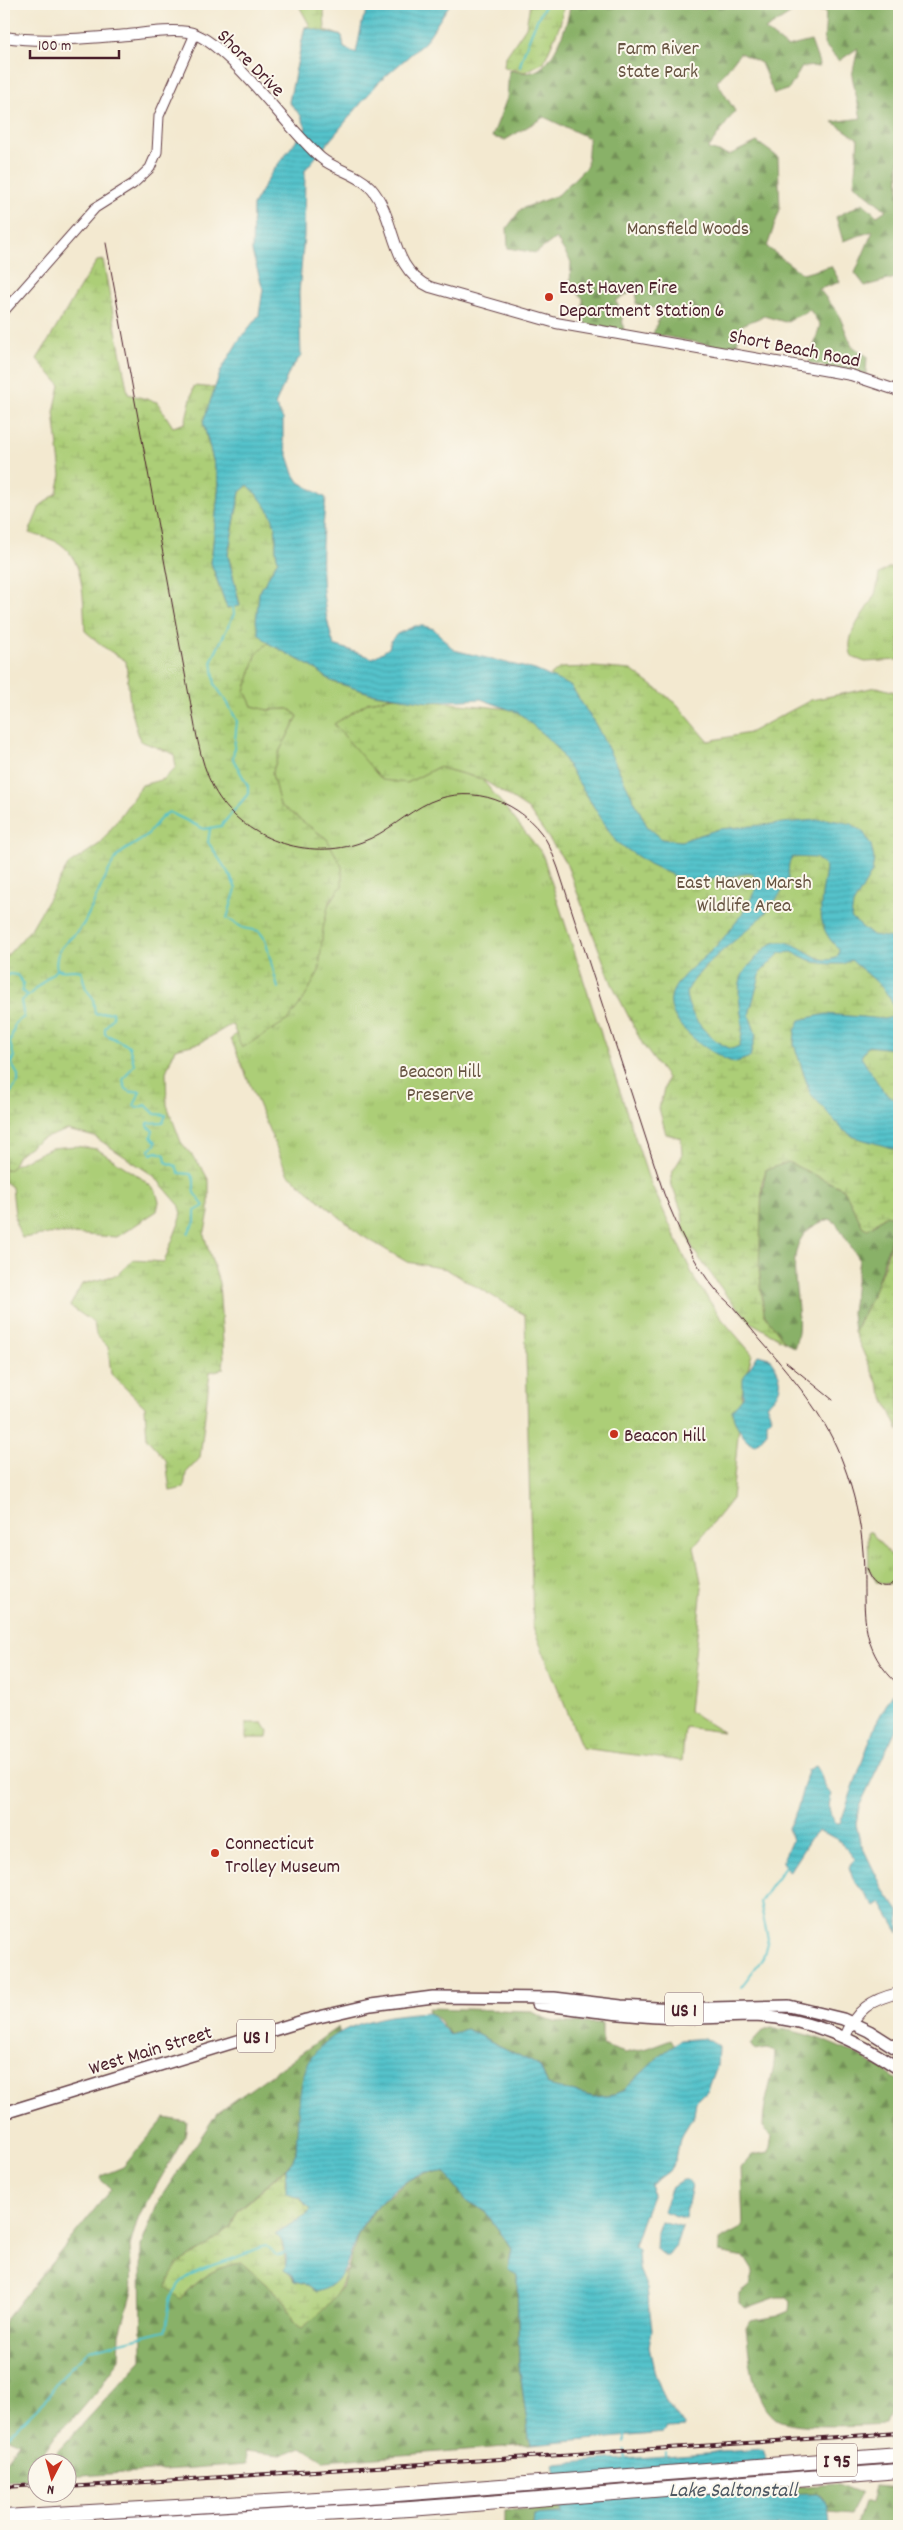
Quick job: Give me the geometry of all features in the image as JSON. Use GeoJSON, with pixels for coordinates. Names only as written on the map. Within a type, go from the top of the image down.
{"type":"FeatureCollection","features":[{"type":"Feature","properties":{"kind":"highway","name":"I 95"},"geometry":{"type":"LineString","coordinates":[[4,2517],[385,2495],[899,2455]]}},
{"type":"Feature","properties":{"kind":"highway","name":"I 95"},"geometry":{"type":"LineString","coordinates":[[109,2526],[330,2514],[899,2471]]}},
{"type":"Feature","properties":{"kind":"main road","name":"Shore Drive"},"geometry":{"type":"LineString","coordinates":[[4,37],[47,41],[166,31],[195,34],[218,49],[312,148]]}},
{"type":"Feature","properties":{"kind":"main road","name":"Short Beach Road"},"geometry":{"type":"LineString","coordinates":[[312,148],[321,158],[371,189],[386,218],[402,262],[415,278],[430,287],[556,323],[842,373],[875,381],[899,391]]}},
{"type":"Feature","properties":{"kind":"main road"},"geometry":{"type":"LineString","coordinates":[[845,2037],[851,2022],[870,2002],[899,1992]]}},
{"type":"Feature","properties":{"kind":"main road","name":"West Main Street"},"geometry":{"type":"LineString","coordinates":[[4,2113],[334,2013],[433,1996],[554,1998],[621,2006],[674,2009],[789,2006],[823,2012],[851,2022]]}},
{"type":"Feature","properties":{"kind":"main road","name":"West Main Street"},"geometry":{"type":"LineString","coordinates":[[514,1998],[537,2004],[644,2017],[754,2016],[778,2018],[808,2024],[845,2037]]}},
{"type":"Feature","properties":{"kind":"main road","name":"US 1"},"geometry":{"type":"LineString","coordinates":[[851,2022],[899,2050]]}},
{"type":"Feature","properties":{"kind":"main road","name":"US 1"},"geometry":{"type":"LineString","coordinates":[[845,2037],[898,2067]]}},
{"type":"Feature","properties":{"kind":"street"},"geometry":{"type":"LineString","coordinates":[[4,310],[95,208],[144,175],[157,152],[160,116],[174,88],[195,34]]}},
{"type":"Feature","properties":{"kind":"green space"},"geometry":{"type":"Polygon","coordinates":[[[298,4],[316,4],[324,10],[325,30],[342,36],[344,48],[356,53],[301,116],[289,102],[305,27],[310,26],[298,4]]]}},
{"type":"Feature","properties":{"kind":"green space"},"geometry":{"type":"Polygon","coordinates":[[[530,4],[564,4],[560,25],[544,62],[525,72],[504,67],[505,58],[526,27],[530,4]]]}},
{"type":"Feature","properties":{"kind":"green space","name":"Mansfield Woods"},"geometry":{"type":"Polygon","coordinates":[[[570,4],[620,4],[625,7],[677,4],[703,10],[714,4],[899,4],[899,277],[865,286],[855,273],[873,231],[843,241],[836,217],[863,203],[877,216],[886,210],[854,184],[858,139],[833,122],[861,118],[852,76],[858,48],[839,61],[824,44],[826,12],[799,8],[765,30],[787,47],[811,41],[820,66],[802,67],[789,89],[774,94],[761,63],[740,53],[717,82],[735,111],[708,149],[729,155],[757,142],[778,157],[780,209],[767,247],[803,274],[831,266],[840,282],[819,289],[838,313],[852,346],[867,356],[866,375],[809,363],[820,325],[810,310],[785,322],[764,316],[742,325],[735,350],[653,334],[662,310],[636,304],[637,289],[615,301],[621,309],[624,333],[583,323],[583,298],[570,287],[571,262],[556,238],[536,253],[508,248],[507,228],[521,209],[558,195],[587,166],[589,138],[544,117],[505,140],[492,137],[507,98],[509,70],[530,73],[540,69],[547,62],[563,33],[570,4]]]}},
{"type":"Feature","properties":{"kind":"green space"},"geometry":{"type":"Polygon","coordinates":[[[103,260],[128,394],[157,402],[173,427],[185,423],[194,386],[216,388],[203,422],[219,483],[211,563],[227,608],[240,605],[228,555],[240,492],[248,484],[263,502],[274,522],[278,560],[259,593],[259,634],[268,643],[256,655],[245,691],[252,706],[267,710],[289,709],[298,716],[279,752],[272,774],[280,805],[327,839],[342,867],[342,886],[329,902],[323,929],[319,971],[305,997],[288,1020],[242,1048],[232,1024],[200,1043],[175,1049],[166,1072],[167,1105],[181,1142],[202,1168],[209,1181],[209,1213],[204,1235],[219,1283],[224,1358],[223,1369],[210,1372],[200,1458],[186,1473],[184,1488],[170,1491],[166,1460],[147,1439],[145,1407],[111,1374],[108,1347],[96,1335],[94,1323],[70,1306],[82,1284],[117,1275],[133,1260],[164,1262],[181,1218],[180,1206],[154,1176],[95,1137],[67,1130],[39,1140],[18,1155],[11,1169],[4,1170],[4,959],[31,929],[68,865],[101,843],[142,785],[164,779],[176,767],[174,754],[140,741],[130,705],[126,661],[105,648],[85,631],[81,580],[78,568],[72,557],[65,548],[55,541],[29,533],[40,506],[57,493],[61,475],[54,412],[60,385],[37,359],[97,261],[103,260]]]}},
{"type":"Feature","properties":{"kind":"green space"},"geometry":{"type":"Polygon","coordinates":[[[899,567],[899,660],[865,662],[852,657],[850,640],[856,624],[875,594],[879,574],[888,568],[899,567]]]}},
{"type":"Feature","properties":{"kind":"green space","name":"Beacon Hill Preserve"},"geometry":{"type":"Polygon","coordinates":[[[268,643],[317,670],[331,681],[370,693],[394,697],[369,702],[334,724],[353,746],[407,783],[438,767],[482,779],[542,853],[648,1177],[695,1280],[722,1319],[752,1354],[742,1393],[732,1499],[694,1546],[702,1587],[689,1711],[723,1732],[685,1727],[682,1761],[582,1748],[533,1627],[525,1315],[446,1269],[407,1262],[361,1235],[287,1173],[231,1039],[249,1020],[342,885],[327,839],[280,806],[272,774],[279,752],[298,716],[289,709],[267,710],[252,706],[245,691],[256,655],[268,643]]]}},
{"type":"Feature","properties":{"kind":"green space","name":"East Haven Marsh Wildlife Area"},"geometry":{"type":"Polygon","coordinates":[[[594,667],[631,670],[676,703],[708,741],[749,733],[811,700],[877,687],[899,693],[899,1431],[854,1332],[867,1308],[887,1257],[893,1227],[891,1216],[886,1215],[868,1229],[863,1227],[844,1189],[788,1162],[766,1170],[762,1182],[759,1269],[764,1314],[785,1342],[752,1323],[727,1296],[694,1251],[684,1230],[682,1212],[671,1183],[673,1171],[682,1156],[681,1138],[666,1134],[659,1108],[667,1078],[643,1045],[612,984],[566,863],[528,809],[482,779],[438,767],[407,783],[382,780],[334,724],[369,702],[394,697],[509,709],[560,668],[594,667]]]}},
{"type":"Feature","properties":{"kind":"green space"},"geometry":{"type":"Polygon","coordinates":[[[75,1146],[97,1149],[140,1177],[156,1191],[159,1202],[157,1211],[117,1237],[55,1233],[22,1238],[16,1224],[12,1187],[4,1182],[4,1170],[51,1148],[75,1146]]]}},
{"type":"Feature","properties":{"kind":"green space"},"geometry":{"type":"Polygon","coordinates":[[[788,1162],[844,1189],[863,1227],[873,1226],[886,1215],[891,1216],[893,1233],[875,1289],[854,1332],[852,1312],[859,1259],[836,1223],[830,1219],[811,1228],[800,1241],[795,1256],[798,1331],[794,1348],[776,1333],[766,1318],[761,1301],[759,1264],[761,1200],[766,1170],[788,1162]]]}},
{"type":"Feature","properties":{"kind":"green space"},"geometry":{"type":"Polygon","coordinates":[[[868,1532],[871,1532],[894,1560],[898,1571],[892,1584],[877,1583],[869,1569],[868,1532]]]}},
{"type":"Feature","properties":{"kind":"green space"},"geometry":{"type":"Polygon","coordinates":[[[246,1723],[263,1723],[268,1731],[267,1738],[246,1738],[246,1723]]]}},
{"type":"Feature","properties":{"kind":"green space"},"geometry":{"type":"Polygon","coordinates":[[[428,2008],[532,2011],[540,2016],[557,2021],[602,2023],[602,2045],[625,2053],[647,2048],[671,2039],[675,2046],[666,2050],[624,2090],[614,2095],[594,2097],[548,2085],[540,2066],[466,2029],[450,2035],[439,2020],[429,2012],[428,2008]]]}},
{"type":"Feature","properties":{"kind":"green space"},"geometry":{"type":"Polygon","coordinates":[[[338,2027],[340,2034],[325,2043],[302,2084],[296,2152],[292,2162],[238,2210],[231,2227],[204,2248],[177,2264],[180,2299],[193,2285],[215,2270],[242,2263],[286,2302],[294,2323],[342,2287],[359,2231],[378,2205],[410,2179],[428,2172],[446,2173],[466,2201],[485,2211],[512,2249],[509,2262],[517,2274],[519,2365],[530,2445],[324,2461],[302,2447],[281,2455],[245,2451],[247,2464],[78,2476],[78,2452],[57,2452],[142,2360],[141,2246],[159,2200],[217,2113],[338,2027]]]}},
{"type":"Feature","properties":{"kind":"green space"},"geometry":{"type":"Polygon","coordinates":[[[771,2028],[805,2034],[838,2046],[870,2062],[899,2080],[899,2387],[885,2424],[827,2426],[783,2422],[775,2418],[767,2410],[756,2388],[746,2328],[750,2321],[778,2316],[790,2311],[791,2301],[787,2297],[777,2297],[746,2308],[739,2303],[739,2294],[749,2286],[753,2271],[745,2258],[719,2253],[719,2240],[743,2227],[741,2168],[752,2155],[769,2152],[772,2136],[763,2127],[763,2117],[773,2072],[775,2052],[767,2049],[755,2051],[750,2044],[761,2032],[771,2028]]]}},
{"type":"Feature","properties":{"kind":"green space"},"geometry":{"type":"Polygon","coordinates":[[[165,2118],[187,2122],[185,2136],[138,2218],[130,2246],[132,2291],[120,2334],[119,2358],[99,2389],[76,2416],[56,2434],[44,2452],[28,2452],[28,2479],[4,2480],[4,2463],[19,2442],[4,2437],[4,2322],[111,2189],[100,2179],[101,2176],[123,2167],[165,2118]]]}},
{"type":"Feature","properties":{"kind":"green space"},"geometry":{"type":"Polygon","coordinates":[[[286,2168],[285,2186],[311,2209],[306,2215],[276,2233],[282,2241],[287,2271],[294,2281],[303,2283],[317,2292],[330,2286],[346,2270],[340,2288],[324,2309],[302,2328],[294,2323],[286,2302],[242,2263],[215,2270],[193,2285],[180,2299],[166,2287],[177,2264],[204,2248],[231,2227],[238,2211],[286,2168]]]}},
{"type":"Feature","properties":{"kind":"green space"},"geometry":{"type":"Polygon","coordinates":[[[838,2484],[861,2493],[850,2514],[829,2512],[824,2497],[819,2493],[778,2494],[776,2488],[838,2484]]]}},
{"type":"Feature","properties":{"kind":"green space"},"geometry":{"type":"Polygon","coordinates":[[[874,2486],[899,2488],[899,2526],[855,2526],[863,2504],[870,2504],[874,2486]]]}},
{"type":"Feature","properties":{"kind":"green space"},"geometry":{"type":"Polygon","coordinates":[[[561,2506],[563,2515],[534,2516],[533,2526],[504,2526],[504,2511],[561,2506]]]}},
{"type":"Feature","properties":{"kind":"green space"},"geometry":{"type":"Polygon","coordinates":[[[444,2521],[444,2526],[396,2526],[444,2521]]]}},
{"type":"Feature","properties":{"kind":"water"},"geometry":{"type":"Polygon","coordinates":[[[371,4],[450,4],[425,42],[378,83],[305,170],[304,236],[299,293],[301,356],[290,370],[275,405],[283,419],[283,440],[294,474],[299,482],[326,498],[322,535],[322,572],[325,608],[334,645],[373,658],[389,648],[391,640],[397,634],[415,626],[424,626],[434,629],[454,650],[535,670],[571,686],[597,727],[647,826],[662,839],[681,841],[719,829],[826,819],[852,824],[864,833],[871,845],[874,859],[872,872],[853,905],[851,918],[872,935],[899,939],[899,959],[895,967],[899,972],[899,1045],[892,1049],[868,1046],[861,1057],[883,1091],[899,1102],[899,1150],[854,1137],[843,1130],[810,1093],[794,1044],[795,1031],[800,1020],[826,1014],[884,1019],[896,1016],[890,999],[879,984],[851,960],[843,964],[829,964],[814,962],[792,952],[780,953],[761,972],[749,1015],[756,1034],[750,1057],[734,1063],[724,1059],[701,1044],[680,1025],[674,1014],[671,1003],[673,991],[685,975],[731,929],[749,902],[758,884],[753,874],[727,877],[718,876],[710,881],[685,881],[649,864],[616,842],[555,745],[519,713],[481,699],[428,702],[370,693],[331,681],[317,670],[268,643],[259,634],[256,622],[259,593],[278,560],[275,529],[274,522],[267,508],[248,485],[240,492],[228,555],[240,606],[227,608],[211,563],[219,483],[203,422],[221,370],[239,340],[259,315],[263,289],[252,252],[253,205],[272,172],[306,128],[301,116],[289,102],[305,27],[342,36],[344,48],[356,53],[363,19],[371,4]],[[792,857],[789,863],[787,882],[775,901],[757,921],[702,970],[686,993],[691,1011],[696,1019],[709,1035],[724,1046],[732,1049],[739,1046],[742,1036],[740,984],[749,966],[768,946],[778,942],[787,942],[822,959],[830,960],[838,956],[839,949],[825,931],[822,921],[821,901],[826,867],[816,858],[792,857]]]}},
{"type":"Feature","properties":{"kind":"water"},"geometry":{"type":"Polygon","coordinates":[[[758,1355],[769,1358],[777,1371],[780,1382],[777,1393],[766,1405],[772,1417],[767,1422],[767,1432],[755,1445],[747,1440],[740,1430],[734,1420],[732,1410],[743,1397],[743,1378],[758,1355]]]}},
{"type":"Feature","properties":{"kind":"water"},"geometry":{"type":"Polygon","coordinates":[[[899,1682],[899,1723],[859,1807],[856,1824],[860,1842],[882,1887],[899,1911],[899,1933],[881,1903],[875,1907],[853,1879],[849,1867],[855,1859],[835,1838],[818,1831],[810,1839],[789,1872],[782,1862],[792,1840],[788,1828],[797,1810],[808,1770],[816,1766],[819,1770],[826,1788],[832,1794],[829,1806],[830,1813],[836,1824],[840,1824],[876,1723],[899,1682]]]}},
{"type":"Feature","properties":{"kind":"water"},"geometry":{"type":"Polygon","coordinates":[[[429,2012],[450,2035],[466,2029],[540,2067],[548,2085],[594,2097],[614,2095],[624,2090],[666,2050],[681,2040],[705,2038],[718,2046],[717,2066],[708,2090],[696,2102],[694,2115],[680,2138],[676,2159],[669,2171],[651,2185],[652,2196],[634,2246],[638,2250],[639,2269],[647,2288],[652,2330],[649,2347],[655,2374],[666,2402],[685,2427],[667,2428],[664,2433],[530,2445],[519,2365],[517,2275],[508,2270],[512,2249],[485,2211],[466,2201],[446,2173],[427,2172],[418,2175],[398,2187],[388,2196],[364,2223],[345,2268],[335,2282],[327,2288],[317,2292],[303,2283],[294,2281],[292,2275],[284,2270],[286,2261],[284,2245],[275,2234],[306,2215],[311,2209],[300,2198],[286,2194],[286,2168],[292,2162],[296,2152],[301,2090],[306,2067],[311,2058],[334,2036],[364,2022],[397,2015],[429,2012]]]}},
{"type":"Feature","properties":{"kind":"water"},"geometry":{"type":"Polygon","coordinates":[[[683,2180],[688,2180],[692,2185],[685,2218],[663,2211],[671,2188],[683,2180]]]}},
{"type":"Feature","properties":{"kind":"water"},"geometry":{"type":"Polygon","coordinates":[[[661,2221],[682,2227],[675,2247],[668,2256],[664,2256],[656,2249],[657,2232],[661,2221]]]}},
{"type":"Feature","properties":{"kind":"water","name":"Lake Saltonstall"},"geometry":{"type":"Polygon","coordinates":[[[762,2449],[778,2494],[819,2493],[827,2504],[830,2526],[533,2526],[534,2516],[562,2514],[554,2464],[762,2449]]]}},
{"type":"Feature","properties":{"kind":"waterway"},"geometry":{"type":"LineString","coordinates":[[520,67],[526,46],[544,8],[544,4]]}},
{"type":"Feature","properties":{"kind":"waterway"},"geometry":{"type":"LineString","coordinates":[[188,1233],[195,1222],[195,1211],[204,1206],[194,1193],[194,1180],[191,1174],[179,1173],[176,1166],[166,1162],[165,1155],[157,1152],[151,1154],[149,1150],[156,1142],[151,1137],[153,1131],[148,1126],[148,1123],[163,1122],[166,1115],[155,1114],[146,1105],[137,1108],[134,1106],[140,1091],[130,1092],[126,1089],[123,1080],[134,1064],[129,1046],[105,1034],[105,1028],[113,1017],[112,1012],[95,1014],[93,998],[86,989],[81,971],[57,969],[56,961],[61,949],[84,923],[117,857],[145,837],[162,817],[169,812],[204,829],[221,826],[248,794],[248,786],[233,759],[237,721],[215,685],[212,660],[234,614],[233,606]]}},
{"type":"Feature","properties":{"kind":"waterway"},"geometry":{"type":"LineString","coordinates":[[210,829],[208,842],[231,877],[236,889],[227,918],[243,928],[259,931],[265,939],[278,988]]}},
{"type":"Feature","properties":{"kind":"waterway"},"geometry":{"type":"LineString","coordinates":[[4,978],[9,974],[17,975],[23,983],[22,991],[28,996],[57,969]]}},
{"type":"Feature","properties":{"kind":"waterway"},"geometry":{"type":"LineString","coordinates":[[4,1101],[18,1083],[18,1075],[11,1063],[14,1057],[10,1043],[15,1023],[24,1017],[21,1001],[28,996]]}},
{"type":"Feature","properties":{"kind":"waterway"},"geometry":{"type":"LineString","coordinates":[[741,1987],[763,1958],[768,1939],[760,1902],[785,1866]]}},
{"type":"Feature","properties":{"kind":"waterway"},"geometry":{"type":"LineString","coordinates":[[4,2440],[47,2398],[63,2375],[89,2350],[165,2331],[171,2297],[178,2285],[185,2279],[203,2269],[262,2247],[266,2246],[277,2255],[286,2253]]}},
{"type":"Feature","properties":{"kind":"waterway"},"geometry":{"type":"LineString","coordinates":[[625,2435],[625,2442]]}},
{"type":"Feature","properties":{"kind":"waterway"},"geometry":{"type":"LineString","coordinates":[[625,2450],[625,2461]]}},
{"type":"Feature","properties":{"kind":"tram line"},"geometry":{"type":"LineString","coordinates":[[106,243],[195,727],[204,765],[214,789],[226,806],[241,821],[259,833],[278,842],[299,847],[320,849],[342,848],[362,842],[380,834],[430,802],[446,797],[463,795],[479,796],[510,806],[524,815],[536,827],[548,843],[558,868],[664,1194],[686,1244],[707,1279],[732,1306],[801,1390],[829,1432],[843,1463],[859,1518],[863,1552],[864,1607],[869,1639],[875,1655],[885,1670],[899,1685]]}},
{"type":"Feature","properties":{"kind":"tram line"},"geometry":{"type":"LineString","coordinates":[[786,1362],[833,1400]]}},
{"type":"Feature","properties":{"kind":"tram line"},"geometry":{"type":"LineString","coordinates":[[897,1543],[899,1562]]}},
{"type":"Feature","properties":{"kind":"tram line"},"geometry":{"type":"LineString","coordinates":[[866,1568],[874,1583],[881,1587],[890,1587],[899,1579]]}},
{"type":"Feature","properties":{"kind":"railway"},"geometry":{"type":"LineString","coordinates":[[78,2486],[899,2433]]}},
{"type":"Feature","properties":{"kind":"railway"},"geometry":{"type":"LineString","coordinates":[[4,2487],[28,2486]]}},
{"type":"Feature","properties":{"kind":"place","name":"East Haven Fire Department Station 6"},"geometry":{"type":"Point","coordinates":[549,297]}},
{"type":"Feature","properties":{"kind":"place","name":"Beacon Hill"},"geometry":{"type":"Point","coordinates":[614,1434]}},
{"type":"Feature","properties":{"kind":"place","name":"Connecticut Trolley Museum"},"geometry":{"type":"Point","coordinates":[215,1853]}},
{"type":"Feature","properties":{"kind":"park label","name":"Farm River State Park"},"geometry":{"type":"Point","coordinates":[658,58]}}]}
